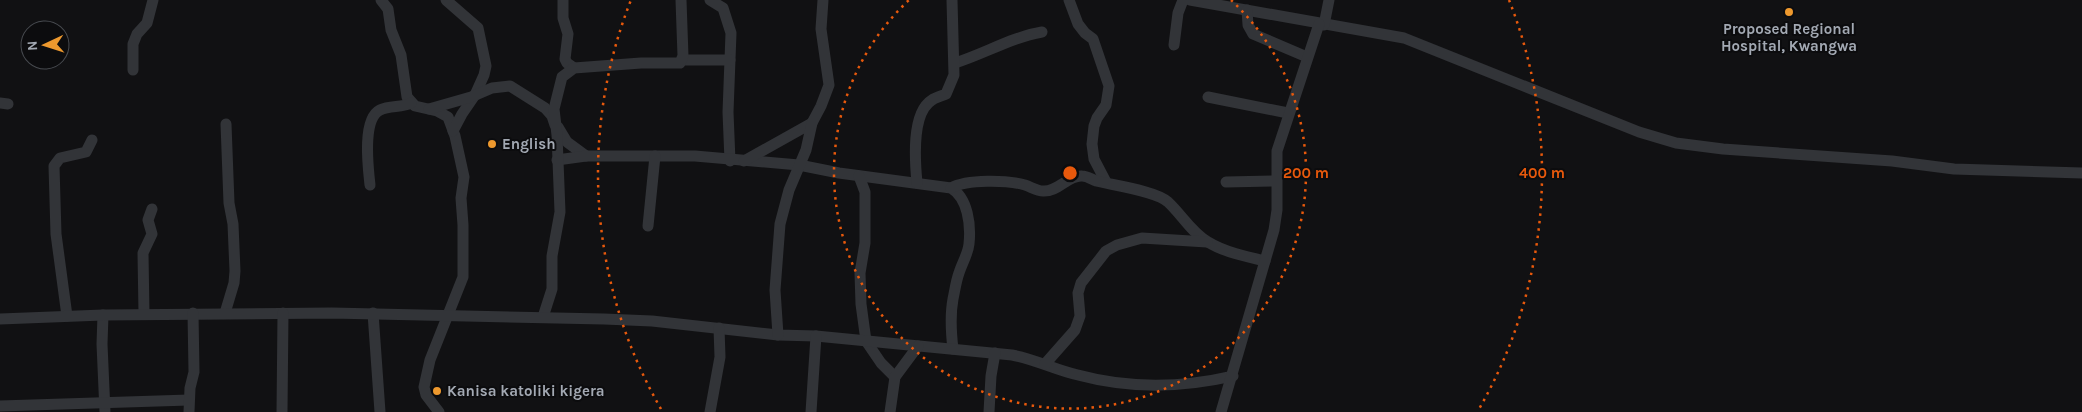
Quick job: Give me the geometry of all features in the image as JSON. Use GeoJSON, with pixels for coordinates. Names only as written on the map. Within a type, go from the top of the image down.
{"type":"FeatureCollection","features":[{"type":"Feature","properties":{"kind":"street"},"geometry":{"type":"LineString","coordinates":[[133,70],[133,44],[136,34],[147,23],[153,0]]}},
{"type":"Feature","properties":{"kind":"street"},"geometry":{"type":"LineString","coordinates":[[381,0],[388,9],[391,30],[402,62],[406,94],[411,103],[446,115],[453,131],[464,177],[461,198],[463,278],[430,360],[424,387],[426,395],[439,412]]}},
{"type":"Feature","properties":{"kind":"street"},"geometry":{"type":"LineString","coordinates":[[446,0],[471,21],[479,31],[486,69],[475,95],[453,131]]}},
{"type":"Feature","properties":{"kind":"street"},"geometry":{"type":"LineString","coordinates":[[562,0],[563,18],[568,34],[565,59],[566,63],[574,68]]}},
{"type":"Feature","properties":{"kind":"street"},"geometry":{"type":"LineString","coordinates":[[682,0],[683,60]]}},
{"type":"Feature","properties":{"kind":"street"},"geometry":{"type":"LineString","coordinates":[[710,0],[723,8],[731,33],[728,112],[730,160]]}},
{"type":"Feature","properties":{"kind":"street"},"geometry":{"type":"LineString","coordinates":[[778,335],[775,290],[780,224],[789,190],[808,144],[812,124],[822,106],[829,85],[822,29],[823,0]]}},
{"type":"Feature","properties":{"kind":"street"},"geometry":{"type":"LineString","coordinates":[[917,183],[916,150],[919,117],[930,101],[948,93],[954,75],[955,63],[951,21],[952,0]]}},
{"type":"Feature","properties":{"kind":"street"},"geometry":{"type":"LineString","coordinates":[[1069,0],[1078,24],[1093,39],[1109,86],[1106,105],[1094,126],[1092,144],[1095,161],[1106,182]]}},
{"type":"Feature","properties":{"kind":"street"},"geometry":{"type":"LineString","coordinates":[[1174,46],[1178,13],[1183,0]]}},
{"type":"Feature","properties":{"kind":"street"},"geometry":{"type":"LineString","coordinates":[[1190,0],[1404,38],[1639,132],[1676,144],[1806,156],[1892,161],[1954,169],[2082,174]]}},
{"type":"Feature","properties":{"kind":"street"},"geometry":{"type":"LineString","coordinates":[[1221,412],[1276,220],[1275,182],[1277,151],[1307,57],[1322,24],[1329,0]]}},
{"type":"Feature","properties":{"kind":"street"},"geometry":{"type":"LineString","coordinates":[[1247,10],[1248,25],[1253,34],[1307,57]]}},
{"type":"Feature","properties":{"kind":"street"},"geometry":{"type":"LineString","coordinates":[[955,63],[976,57],[1023,36],[1042,32]]}},
{"type":"Feature","properties":{"kind":"street"},"geometry":{"type":"LineString","coordinates":[[586,156],[567,142],[555,125],[554,109],[562,77],[574,68],[642,63],[676,64],[683,60],[730,60]]}},
{"type":"Feature","properties":{"kind":"street"},"geometry":{"type":"LineString","coordinates":[[428,109],[498,87],[513,87],[545,108],[552,116],[557,135],[560,212],[552,256],[552,289],[543,317]]}},
{"type":"Feature","properties":{"kind":"street"},"geometry":{"type":"LineString","coordinates":[[1208,97],[1288,113]]}},
{"type":"Feature","properties":{"kind":"street"},"geometry":{"type":"LineString","coordinates":[[370,185],[368,143],[373,118],[381,109],[411,103]]}},
{"type":"Feature","properties":{"kind":"street"},"geometry":{"type":"LineString","coordinates":[[225,313],[234,283],[235,271],[233,224],[229,203],[226,124]]}},
{"type":"Feature","properties":{"kind":"street"},"geometry":{"type":"LineString","coordinates":[[744,162],[812,124]]}},
{"type":"Feature","properties":{"kind":"street"},"geometry":{"type":"LineString","coordinates":[[67,316],[56,234],[54,166],[60,158],[86,152],[92,140]]}},
{"type":"Feature","properties":{"kind":"street"},"geometry":{"type":"LineString","coordinates":[[557,160],[586,156],[695,156],[744,162],[799,165],[859,176],[951,188],[966,183],[1009,183],[1025,185],[1044,191],[1052,190],[1082,176],[1165,199],[1188,225],[1207,242],[1223,249],[1265,261]]}},
{"type":"Feature","properties":{"kind":"street"},"geometry":{"type":"LineString","coordinates":[[648,226],[655,156]]}},
{"type":"Feature","properties":{"kind":"street"},"geometry":{"type":"LineString","coordinates":[[859,176],[865,192],[865,243],[860,273],[861,304],[866,341],[881,363],[895,377]]}},
{"type":"Feature","properties":{"kind":"street"},"geometry":{"type":"LineString","coordinates":[[1226,182],[1275,182]]}},
{"type":"Feature","properties":{"kind":"street"},"geometry":{"type":"LineString","coordinates":[[951,188],[958,193],[965,207],[969,237],[968,250],[957,278],[952,301],[951,332],[953,349]]}},
{"type":"Feature","properties":{"kind":"street"},"geometry":{"type":"LineString","coordinates":[[144,314],[143,259],[145,249],[152,234],[148,220],[152,209]]}},
{"type":"Feature","properties":{"kind":"street"},"geometry":{"type":"LineString","coordinates":[[1045,364],[1075,330],[1080,316],[1078,293],[1081,283],[1106,251],[1142,238],[1207,242]]}},
{"type":"Feature","properties":{"kind":"street"},"geometry":{"type":"LineString","coordinates":[[0,406],[105,408],[189,406],[194,372],[193,313]]}},
{"type":"Feature","properties":{"kind":"street"},"geometry":{"type":"LineString","coordinates":[[0,319],[193,313],[373,313],[652,322],[778,335],[816,336],[995,353],[1027,358],[1076,375],[1102,381],[1144,386],[1182,386],[1232,376]]}},
{"type":"Feature","properties":{"kind":"street"},"geometry":{"type":"LineString","coordinates":[[282,412],[283,313]]}},
{"type":"Feature","properties":{"kind":"street"},"geometry":{"type":"LineString","coordinates":[[373,313],[380,412]]}},
{"type":"Feature","properties":{"kind":"street"},"geometry":{"type":"LineString","coordinates":[[103,315],[105,408]]}},
{"type":"Feature","properties":{"kind":"street"},"geometry":{"type":"LineString","coordinates":[[710,412],[720,357],[718,328]]}},
{"type":"Feature","properties":{"kind":"street"},"geometry":{"type":"LineString","coordinates":[[811,412],[816,336]]}},
{"type":"Feature","properties":{"kind":"street"},"geometry":{"type":"LineString","coordinates":[[890,412],[895,377],[918,346]]}},
{"type":"Feature","properties":{"kind":"street"},"geometry":{"type":"LineString","coordinates":[[989,412],[991,376],[995,353]]}},
{"type":"Feature","properties":{"kind":"place","name":"Proposed Regional Hospital, Kwangwa"},"geometry":{"type":"Point","coordinates":[1789,12]}},
{"type":"Feature","properties":{"kind":"place","name":"English"},"geometry":{"type":"Point","coordinates":[492,144]}},
{"type":"Feature","properties":{"kind":"place","name":"Kanisa katoliki kigera"},"geometry":{"type":"Point","coordinates":[437,391]}}]}
